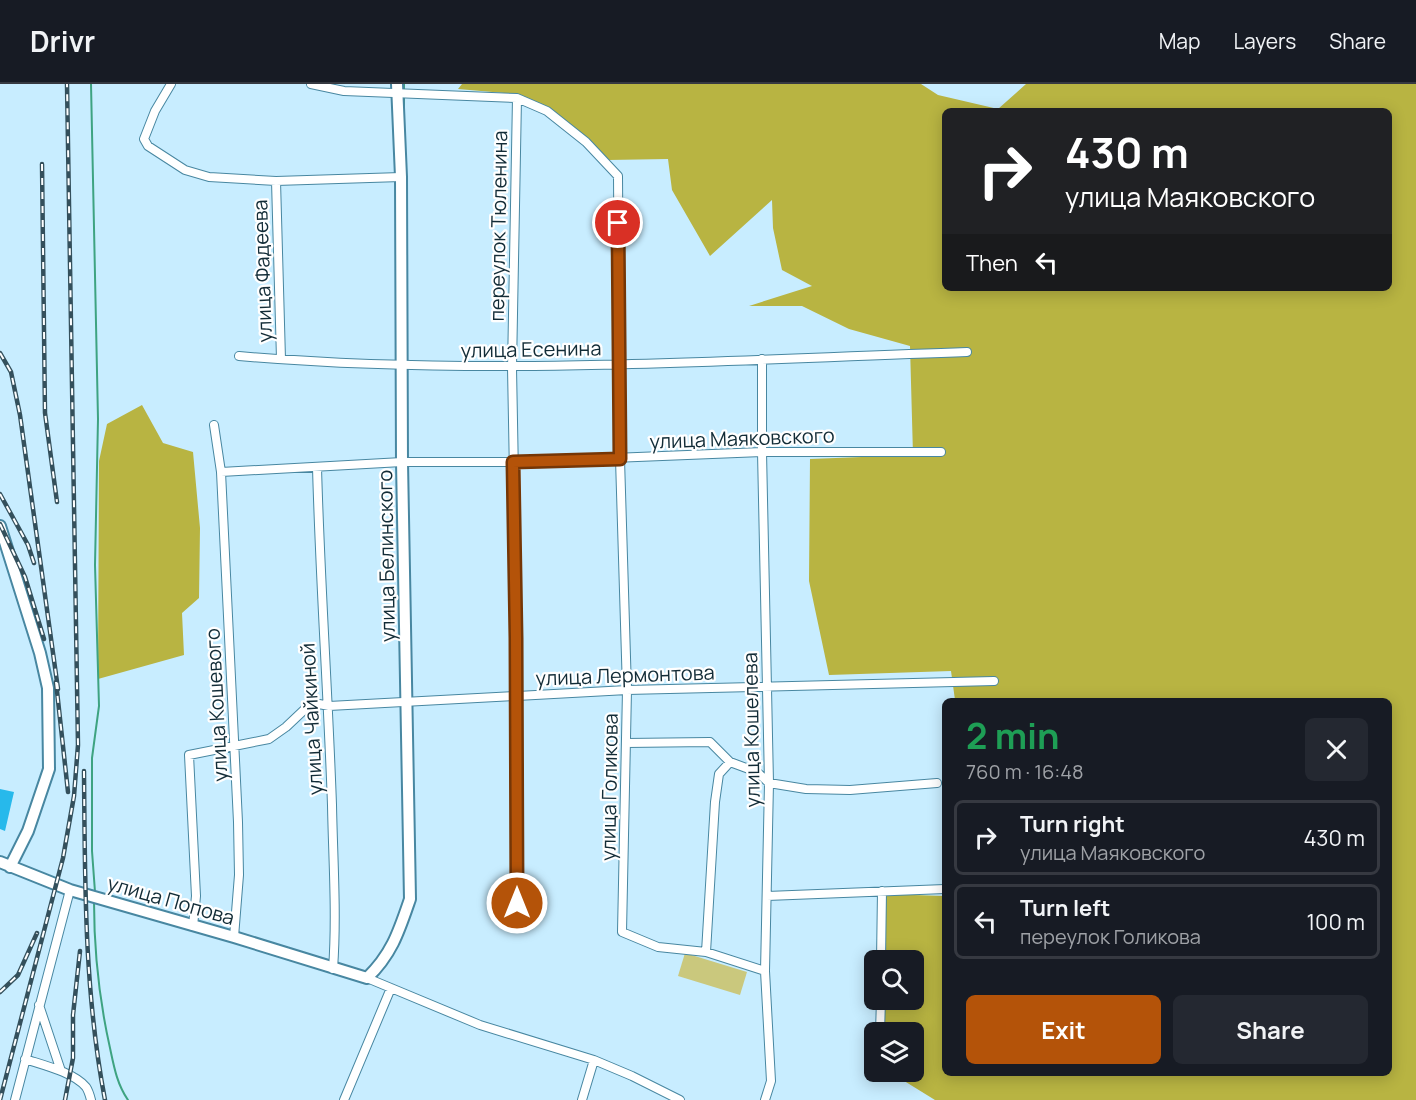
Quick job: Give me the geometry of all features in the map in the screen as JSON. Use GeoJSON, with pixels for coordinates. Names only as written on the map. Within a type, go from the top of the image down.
{"type":"FeatureCollection","features":[{"type":"Feature","properties":{"kind":"street"},"geometry":{"type":"LineString","coordinates":[[171,84],[151,119],[144,140],[148,146],[194,174],[276,181],[401,177]]}},
{"type":"Feature","properties":{"kind":"street"},"geometry":{"type":"LineString","coordinates":[[311,84],[344,91],[397,88],[517,98]]}},
{"type":"Feature","properties":{"kind":"street","name":"улица Белинского"},"geometry":{"type":"LineString","coordinates":[[368,978],[392,948],[410,899],[402,462],[401,177],[397,88]]}},
{"type":"Feature","properties":{"kind":"street","name":"улица Голикова"},"geometry":{"type":"LineString","coordinates":[[517,98],[555,117],[586,142],[618,176],[620,459],[627,690],[622,932],[658,947],[706,952],[765,971]]}},
{"type":"Feature","properties":{"kind":"street","name":"переулок Тюленина"},"geometry":{"type":"LineString","coordinates":[[517,98],[512,368],[517,926]]}},
{"type":"Feature","properties":{"kind":"street","name":"улица Фадеева"},"geometry":{"type":"LineString","coordinates":[[276,181],[281,359]]}},
{"type":"Feature","properties":{"kind":"street","name":"улица Есенина"},"geometry":{"type":"LineString","coordinates":[[239,356],[401,365],[512,368],[967,352]]}},
{"type":"Feature","properties":{"kind":"street","name":"улица Кошелева"},"geometry":{"type":"LineString","coordinates":[[762,359],[769,783],[765,971],[771,1082],[765,1100]]}},
{"type":"Feature","properties":{"kind":"street","name":"улица Кошевого"},"geometry":{"type":"LineString","coordinates":[[214,425],[221,472],[240,875],[234,937]]}},
{"type":"Feature","properties":{"kind":"street","name":"улица Маяковского"},"geometry":{"type":"LineString","coordinates":[[221,472],[402,462],[513,462],[762,452],[941,452]]}},
{"type":"Feature","properties":{"kind":"street","name":"улица Чайкиной"},"geometry":{"type":"LineString","coordinates":[[316,467],[320,587],[329,706],[336,931],[333,969]]}},
{"type":"Feature","properties":{"kind":"street"},"geometry":{"type":"LineString","coordinates":[[0,526],[40,653],[48,688],[49,769],[28,831],[5,864]]}},
{"type":"Feature","properties":{"kind":"street","name":"улица Лермонтова"},"geometry":{"type":"LineString","coordinates":[[193,926],[196,896],[189,755],[269,740],[304,710],[319,704],[329,706],[407,703],[627,690],[994,681]]}},
{"type":"Feature","properties":{"kind":"street"},"geometry":{"type":"LineString","coordinates":[[626,743],[710,742],[730,762],[757,772],[769,783],[806,789],[850,790],[937,783]]}},
{"type":"Feature","properties":{"kind":"street"},"geometry":{"type":"LineString","coordinates":[[706,952],[715,802],[719,774],[730,762]]}},
{"type":"Feature","properties":{"kind":"street","name":"улица Попова"},"geometry":{"type":"LineString","coordinates":[[5,864],[70,890],[234,937],[333,969]]}},
{"type":"Feature","properties":{"kind":"street"},"geometry":{"type":"LineString","coordinates":[[767,896],[942,889]]}},
{"type":"Feature","properties":{"kind":"street"},"geometry":{"type":"LineString","coordinates":[[15,1100],[70,890]]}},
{"type":"Feature","properties":{"kind":"street"},"geometry":{"type":"LineString","coordinates":[[881,950],[882,891]]}},
{"type":"Feature","properties":{"kind":"street"},"geometry":{"type":"LineString","coordinates":[[333,969],[368,978],[480,1025],[594,1060],[680,1100]]}},
{"type":"Feature","properties":{"kind":"street"},"geometry":{"type":"LineString","coordinates":[[344,1100],[391,988]]}},
{"type":"Feature","properties":{"kind":"street"},"geometry":{"type":"LineString","coordinates":[[39,1004],[60,1071]]}},
{"type":"Feature","properties":{"kind":"street"},"geometry":{"type":"LineString","coordinates":[[25,1059],[60,1071],[87,1087],[91,1100]]}},
{"type":"Feature","properties":{"kind":"street"},"geometry":{"type":"LineString","coordinates":[[582,1100],[594,1060]]}},
{"type":"Feature","properties":{"kind":"shaded area"},"geometry":{"type":"Polygon","coordinates":[[[462,84],[921,84],[938,95],[994,108],[942,108],[942,291],[1392,291],[1392,108],[999,108],[1026,84],[1416,84],[1416,1100],[935,1100],[906,1082],[924,1082],[924,1022],[884,1022],[884,1010],[924,1010],[924,950],[884,950],[884,894],[942,896],[942,1076],[1392,1076],[1392,698],[955,698],[951,671],[829,675],[809,581],[810,459],[913,455],[910,346],[849,329],[802,306],[749,306],[812,286],[782,270],[773,228],[772,200],[710,256],[672,190],[668,159],[608,160],[548,108],[517,94],[458,89],[462,84]]]}},
{"type":"Feature","properties":{"kind":"shaded area"},"geometry":{"type":"Polygon","coordinates":[[[142,405],[163,443],[193,452],[200,528],[199,598],[182,613],[184,655],[98,679],[99,461],[107,424],[142,405]]]}},
{"type":"Feature","properties":{"kind":"shaded area"},"geometry":{"type":"Polygon","coordinates":[[[685,953],[747,972],[740,995],[678,976],[685,953]]]}},
{"type":"Feature","properties":{"kind":"building"},"geometry":{"type":"Polygon","coordinates":[[[0,789],[14,792],[5,831],[0,829],[0,789]]]}},
{"type":"Feature","properties":{"kind":"waterway"},"geometry":{"type":"LineString","coordinates":[[91,84],[98,419],[95,565],[99,706],[92,758],[92,851],[95,892]]}},
{"type":"Feature","properties":{"kind":"waterway"},"geometry":{"type":"LineString","coordinates":[[404,84],[404,90]]}},
{"type":"Feature","properties":{"kind":"waterway"},"geometry":{"type":"LineString","coordinates":[[404,96],[404,123]]}},
{"type":"Feature","properties":{"kind":"waterway"},"geometry":{"type":"LineString","coordinates":[[94,901],[96,957],[103,1011],[116,1075],[128,1100]]}},
{"type":"Feature","properties":{"kind":"railway"},"geometry":{"type":"LineString","coordinates":[[0,1100],[63,858],[74,796],[78,745],[67,84]]}},
{"type":"Feature","properties":{"kind":"railway"},"geometry":{"type":"LineString","coordinates":[[42,164],[45,413],[57,502]]}},
{"type":"Feature","properties":{"kind":"railway"},"geometry":{"type":"LineString","coordinates":[[0,353],[11,372],[20,415],[58,689]]}},
{"type":"Feature","properties":{"kind":"railway"},"geometry":{"type":"LineString","coordinates":[[0,494],[28,545],[34,563]]}},
{"type":"Feature","properties":{"kind":"railway"},"geometry":{"type":"LineString","coordinates":[[0,524],[25,577],[44,639]]}},
{"type":"Feature","properties":{"kind":"railway"},"geometry":{"type":"LineString","coordinates":[[56,682],[68,792]]}},
{"type":"Feature","properties":{"kind":"railway"},"geometry":{"type":"LineString","coordinates":[[84,771],[89,977],[105,1100]]}},
{"type":"Feature","properties":{"kind":"railway"},"geometry":{"type":"LineString","coordinates":[[0,992],[18,975],[37,933]]}},
{"type":"Feature","properties":{"kind":"railway"},"geometry":{"type":"LineString","coordinates":[[65,1100],[73,1058],[73,1015],[80,951]]}},
{"type":"Feature","properties":{"kind":"route"},"geometry":{"type":"LineString","coordinates":[[517,903],[516,581],[513,462],[620,459],[618,223]]}}]}
